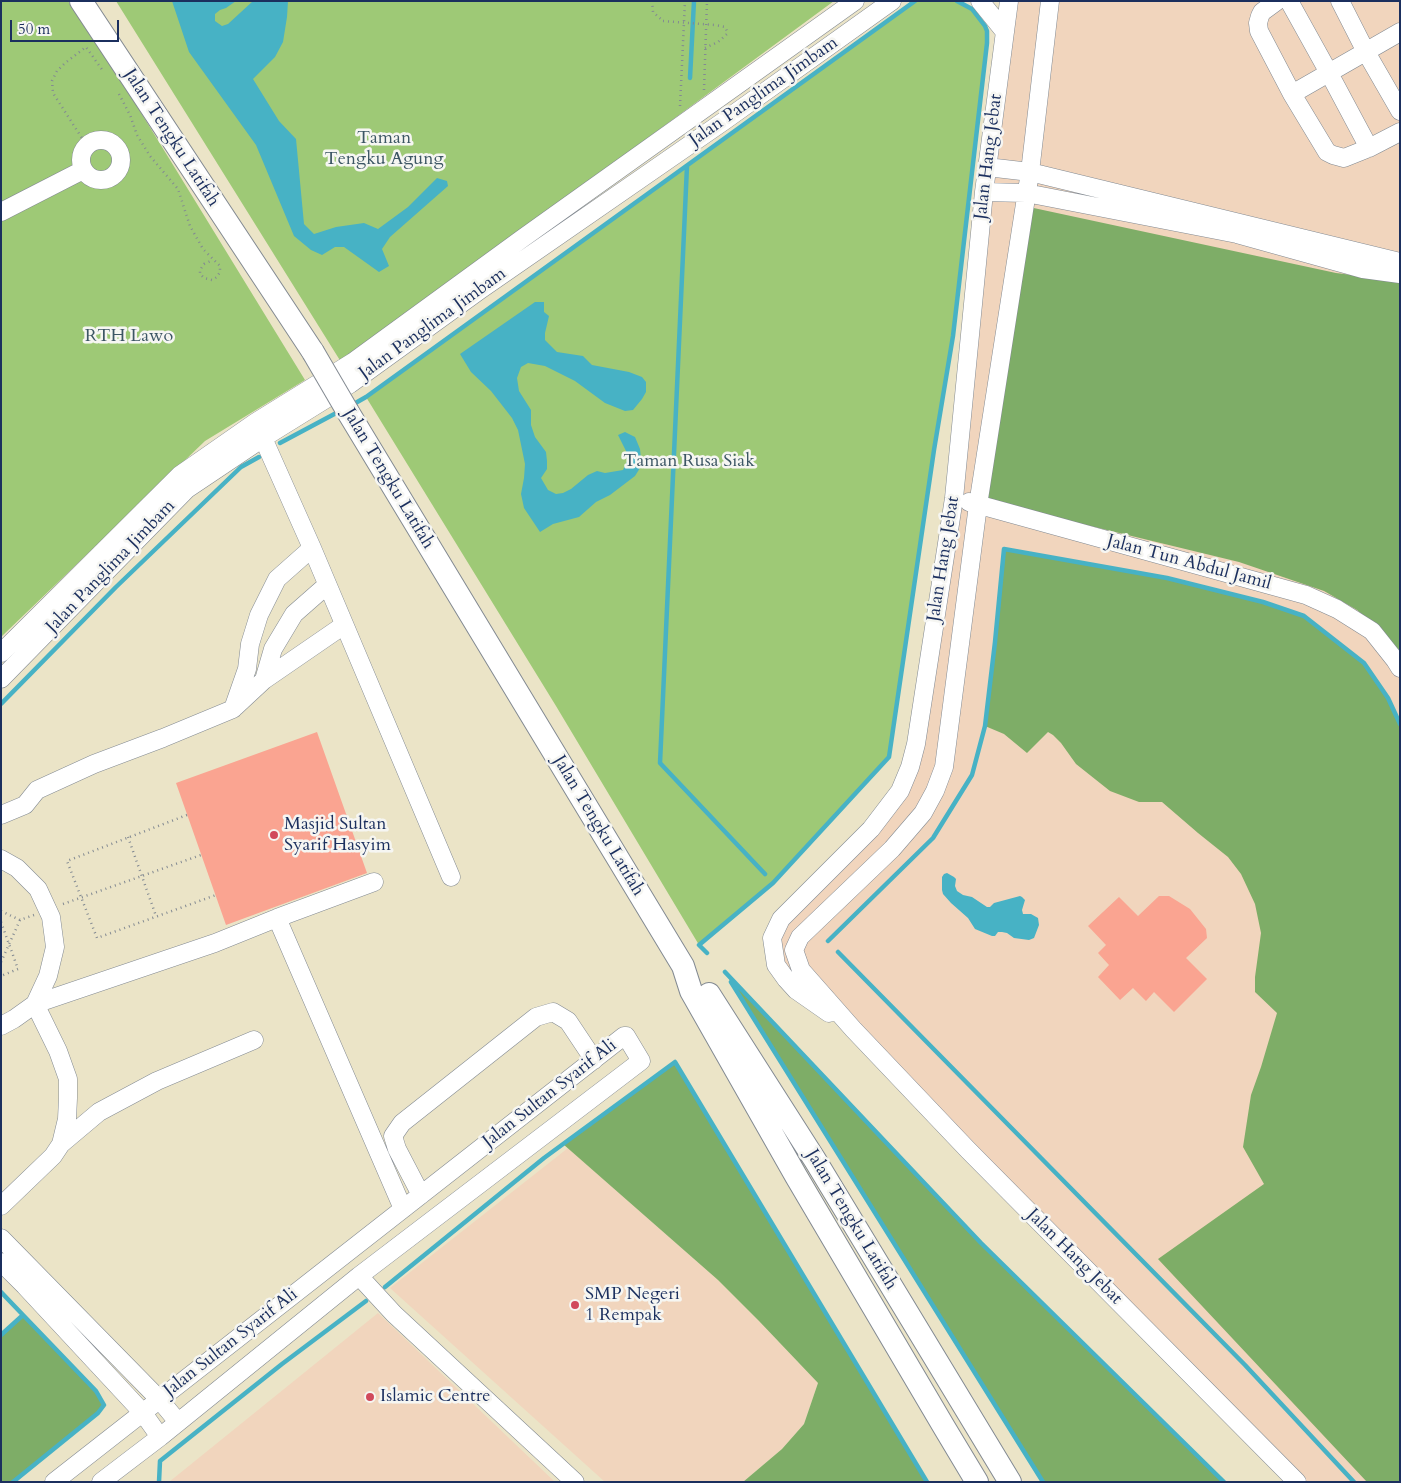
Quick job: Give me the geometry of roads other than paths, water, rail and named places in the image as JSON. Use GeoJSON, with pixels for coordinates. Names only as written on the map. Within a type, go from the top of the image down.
{"type":"FeatureCollection","features":[{"type":"Feature","properties":{"kind":"main road","name":"Jalan Tengku Latifah"},"geometry":{"type":"LineString","coordinates":[[80,1],[313,352],[683,966],[691,991],[796,1176],[977,1482]]}},
{"type":"Feature","properties":{"kind":"main road","name":"Jalan Tengku Latifah"},"geometry":{"type":"LineString","coordinates":[[683,966],[702,984],[810,1152],[1010,1482]]}},
{"type":"Feature","properties":{"kind":"street","name":"Jalan Panglima Jimbam"},"geometry":{"type":"LineString","coordinates":[[1,679],[188,489],[259,430],[854,1]]}},
{"type":"Feature","properties":{"kind":"street","name":"Jalan Panglima Jimbam"},"geometry":{"type":"LineString","coordinates":[[1,653],[180,475],[259,430],[350,384],[480,290],[892,1]]}},
{"type":"Feature","properties":{"kind":"street"},"geometry":{"type":"LineString","coordinates":[[980,1],[1005,32]]}},
{"type":"Feature","properties":{"kind":"street","name":"Jalan Hang Jebat"},"geometry":{"type":"LineString","coordinates":[[853,1029],[796,990],[786,979],[776,964],[772,938],[781,920],[871,829],[900,791],[910,767],[916,744],[954,498],[984,192],[1009,1]]}},
{"type":"Feature","properties":{"kind":"street","name":"Jalan Hang Jebat"},"geometry":{"type":"LineString","coordinates":[[1050,1],[1030,172],[978,505],[944,767],[935,791],[923,813],[892,849],[800,937],[794,950],[800,970],[853,1029],[968,1150],[1297,1482]]}},
{"type":"Feature","properties":{"kind":"street"},"geometry":{"type":"LineString","coordinates":[[1277,1],[1262,12],[1258,23],[1259,31],[1292,94],[1328,152],[1344,158],[1370,148],[1400,132]]}},
{"type":"Feature","properties":{"kind":"street"},"geometry":{"type":"LineString","coordinates":[[1289,1],[1370,148]]}},
{"type":"Feature","properties":{"kind":"street"},"geometry":{"type":"LineString","coordinates":[[1340,1],[1366,52],[1400,111]]}},
{"type":"Feature","properties":{"kind":"street"},"geometry":{"type":"LineString","coordinates":[[1292,94],[1400,32]]}},
{"type":"Feature","properties":{"kind":"street"},"geometry":{"type":"LineString","coordinates":[[98,140],[111,143],[116,147],[121,159],[120,166],[112,176],[100,180],[93,179],[84,170],[81,158],[83,151],[92,142],[98,140]]}},
{"type":"Feature","properties":{"kind":"street"},"geometry":{"type":"LineString","coordinates":[[987,167],[1030,172],[1400,262]]}},
{"type":"Feature","properties":{"kind":"street"},"geometry":{"type":"LineString","coordinates":[[1,212],[84,170]]}},
{"type":"Feature","properties":{"kind":"street"},"geometry":{"type":"LineString","coordinates":[[984,192],[1026,193],[1237,234],[1364,269],[1400,274]]}},
{"type":"Feature","properties":{"kind":"street"},"geometry":{"type":"LineString","coordinates":[[259,430],[312,548],[450,876]]}},
{"type":"Feature","properties":{"kind":"street","name":"Jalan Tun Abdul Jamil"},"geometry":{"type":"LineString","coordinates":[[954,498],[1306,595],[1337,609],[1372,631],[1400,668]]}},
{"type":"Feature","properties":{"kind":"street"},"geometry":{"type":"LineString","coordinates":[[233,709],[247,669],[250,644],[259,615],[277,579],[312,548]]}},
{"type":"Feature","properties":{"kind":"street"},"geometry":{"type":"LineString","coordinates":[[264,680],[273,649],[294,614],[327,585]]}},
{"type":"Feature","properties":{"kind":"street"},"geometry":{"type":"LineString","coordinates":[[1,815],[25,805],[37,790],[94,764],[233,709],[264,680],[344,625]]}},
{"type":"Feature","properties":{"kind":"street"},"geometry":{"type":"LineString","coordinates":[[1,859],[17,868],[38,889],[51,917],[55,947],[48,976],[36,1004],[58,1051],[68,1079],[67,1119],[61,1144]]}},
{"type":"Feature","properties":{"kind":"street"},"geometry":{"type":"LineString","coordinates":[[1,1026],[36,1004],[214,944],[374,882]]}},
{"type":"Feature","properties":{"kind":"street"},"geometry":{"type":"LineString","coordinates":[[277,918],[403,1209]]}},
{"type":"Feature","properties":{"kind":"street"},"geometry":{"type":"LineString","coordinates":[[421,1195],[397,1149],[393,1136],[402,1123],[536,1017],[553,1012],[568,1021],[594,1060]]}},
{"type":"Feature","properties":{"kind":"street","name":"Jalan Sultan Syarif Ali"},"geometry":{"type":"LineString","coordinates":[[54,1482],[625,1036],[641,1061],[359,1276],[178,1422],[113,1479]]}},
{"type":"Feature","properties":{"kind":"street"},"geometry":{"type":"LineString","coordinates":[[1,1206],[40,1170],[61,1144],[99,1112],[157,1081],[254,1040]]}},
{"type":"Feature","properties":{"kind":"street"},"geometry":{"type":"LineString","coordinates":[[1,1238],[160,1399],[178,1422]]}},
{"type":"Feature","properties":{"kind":"street"},"geometry":{"type":"LineString","coordinates":[[1,1262],[143,1413],[160,1437]]}},
{"type":"Feature","properties":{"kind":"street"},"geometry":{"type":"LineString","coordinates":[[359,1276],[394,1314],[575,1482]]}},
{"type":"Feature","properties":{"kind":"water"},"geometry":{"type":"Polygon","coordinates":[[[172,1],[236,1],[215,14],[215,21],[222,26],[228,24],[253,1],[288,1],[283,42],[275,57],[253,79],[279,121],[296,139],[304,224],[314,234],[336,227],[364,223],[378,229],[408,207],[437,178],[447,181],[448,186],[390,237],[382,249],[389,266],[379,272],[344,247],[335,247],[322,255],[311,250],[294,236],[256,145],[189,52],[172,1]]]}},
{"type":"Feature","properties":{"kind":"water"},"geometry":{"type":"Polygon","coordinates":[[[535,302],[544,302],[544,312],[549,316],[545,340],[557,352],[583,356],[592,365],[629,372],[642,377],[646,382],[646,392],[642,399],[633,410],[625,411],[605,403],[575,381],[545,366],[528,363],[521,367],[517,378],[519,391],[531,410],[531,425],[535,437],[546,452],[547,469],[541,478],[548,490],[556,494],[563,493],[588,475],[597,471],[605,473],[623,470],[629,457],[618,435],[625,432],[635,437],[640,449],[640,468],[635,476],[610,495],[596,502],[579,517],[553,524],[540,532],[524,508],[521,494],[525,464],[518,430],[512,418],[491,391],[471,372],[460,354],[535,302]]]}},
{"type":"Feature","properties":{"kind":"water"},"geometry":{"type":"Polygon","coordinates":[[[947,873],[956,879],[955,886],[957,891],[972,897],[987,907],[994,903],[1022,897],[1025,900],[1022,910],[1023,914],[1031,914],[1038,918],[1039,925],[1034,938],[1029,940],[1014,938],[1002,932],[992,936],[975,929],[968,918],[943,894],[942,877],[947,873]]]}},
{"type":"Feature","properties":{"kind":"waterway"},"geometry":{"type":"LineString","coordinates":[[690,78],[694,1]]}},
{"type":"Feature","properties":{"kind":"waterway"},"geometry":{"type":"LineString","coordinates":[[352,405],[366,397],[915,1]]}},
{"type":"Feature","properties":{"kind":"waterway"},"geometry":{"type":"LineString","coordinates":[[707,953],[699,945],[773,883],[889,757],[934,450],[953,336],[987,43],[985,26],[972,9],[957,1]]}},
{"type":"Feature","properties":{"kind":"waterway"},"geometry":{"type":"LineString","coordinates":[[687,166],[660,763],[765,874]]}},
{"type":"Feature","properties":{"kind":"waterway"},"geometry":{"type":"LineString","coordinates":[[280,443],[340,411]]}},
{"type":"Feature","properties":{"kind":"waterway"},"geometry":{"type":"LineString","coordinates":[[1,704],[116,587],[241,467],[259,457]]}},
{"type":"Feature","properties":{"kind":"waterway"},"geometry":{"type":"LineString","coordinates":[[828,941],[933,838],[972,775],[985,726],[1004,549],[1167,578],[1263,602],[1304,616],[1364,663],[1388,698],[1400,724]]}},
{"type":"Feature","properties":{"kind":"waterway"},"geometry":{"type":"LineString","coordinates":[[838,952],[1245,1365],[1354,1482]]}},
{"type":"Feature","properties":{"kind":"waterway"},"geometry":{"type":"LineString","coordinates":[[725,972],[981,1243],[1224,1482]]}},
{"type":"Feature","properties":{"kind":"waterway"},"geometry":{"type":"LineString","coordinates":[[731,982],[1043,1482]]}},
{"type":"Feature","properties":{"kind":"waterway"},"geometry":{"type":"LineString","coordinates":[[385,1287],[544,1158],[675,1062],[927,1482]]}},
{"type":"Feature","properties":{"kind":"waterway"},"geometry":{"type":"LineString","coordinates":[[1,1292],[23,1315],[1,1335]]}},
{"type":"Feature","properties":{"kind":"waterway"},"geometry":{"type":"LineString","coordinates":[[159,1482],[160,1461],[282,1364],[366,1301]]}},
{"type":"Feature","properties":{"kind":"waterway"},"geometry":{"type":"LineString","coordinates":[[13,1482],[98,1413],[104,1405],[96,1391],[23,1315]]}},
{"type":"Feature","properties":{"kind":"place","name":"Masjid Sultan Syarif Hasyim"},"geometry":{"type":"Point","coordinates":[274,835]}},
{"type":"Feature","properties":{"kind":"place","name":"SMP Negeri 1 Rempak"},"geometry":{"type":"Point","coordinates":[575,1305]}},
{"type":"Feature","properties":{"kind":"place","name":"Islamic Centre"},"geometry":{"type":"Point","coordinates":[370,1397]}},
{"type":"Feature","properties":{"kind":"park label","name":"Taman Tengku Agung"},"geometry":{"type":"Point","coordinates":[384,149]}},
{"type":"Feature","properties":{"kind":"park label","name":"RTH Lawo"},"geometry":{"type":"Point","coordinates":[129,337]}},
{"type":"Feature","properties":{"kind":"park label","name":"Taman Rusa Siak"},"geometry":{"type":"Point","coordinates":[689,462]}}]}
